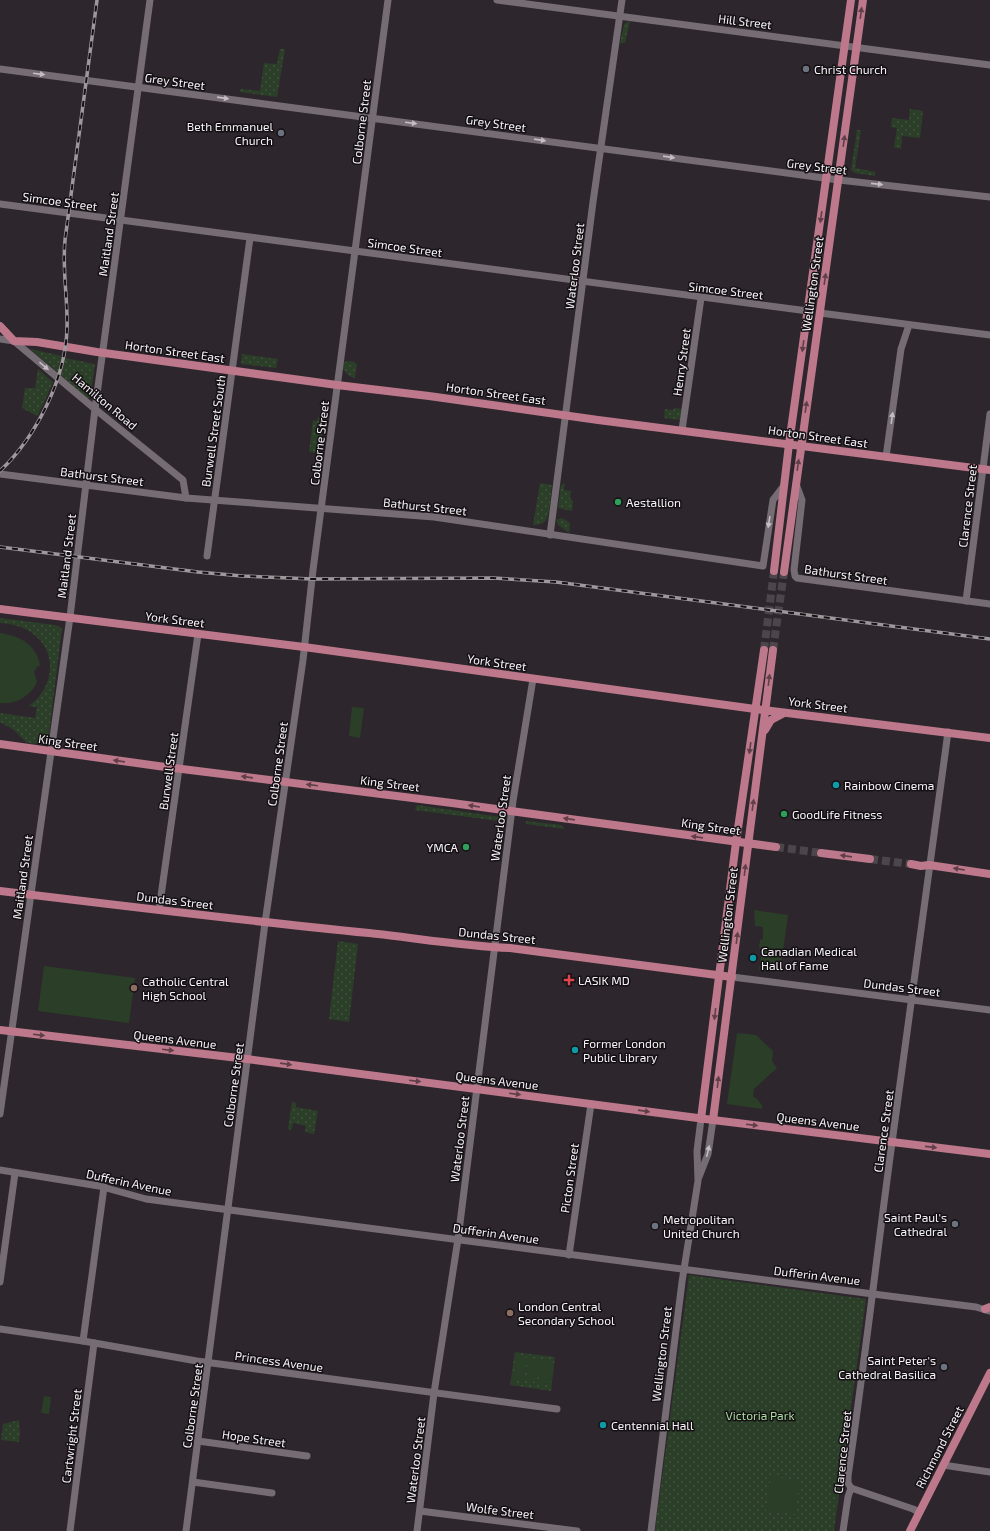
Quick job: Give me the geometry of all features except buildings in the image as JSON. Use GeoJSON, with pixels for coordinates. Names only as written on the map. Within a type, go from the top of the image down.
{"type":"FeatureCollection","features":[{"type":"Feature","properties":{"kind":"main road","name":"Wellington Street"},"geometry":{"type":"LineString","coordinates":[[774,570],[783,487],[851,0]]}},
{"type":"Feature","properties":{"kind":"main road","name":"Wellington Street"},"geometry":{"type":"LineString","coordinates":[[784,572],[795,483],[863,0]]}},
{"type":"Feature","properties":{"kind":"main road","name":"Hamilton Road"},"geometry":{"type":"LineString","coordinates":[[0,326],[14,341]]}},
{"type":"Feature","properties":{"kind":"main road","name":"Horton Street East"},"geometry":{"type":"LineString","coordinates":[[14,341],[37,342],[232,371],[986,470]]}},
{"type":"Feature","properties":{"kind":"main road","name":"York Street"},"geometry":{"type":"LineString","coordinates":[[0,609],[304,647],[755,709],[990,738]]}},
{"type":"Feature","properties":{"kind":"main road","name":"Wellington Street"},"geometry":{"type":"LineString","coordinates":[[701,1119],[736,842],[764,650]]}},
{"type":"Feature","properties":{"kind":"main road","name":"Wellington Street"},"geometry":{"type":"LineString","coordinates":[[713,1120],[773,650]]}},
{"type":"Feature","properties":{"kind":"main road"},"geometry":{"type":"LineString","coordinates":[[763,732],[772,720],[786,713]]}},
{"type":"Feature","properties":{"kind":"main road","name":"King Street"},"geometry":{"type":"LineString","coordinates":[[0,744],[51,752],[452,803],[776,847]]}},
{"type":"Feature","properties":{"kind":"main road"},"geometry":{"type":"LineString","coordinates":[[821,853],[870,859]]}},
{"type":"Feature","properties":{"kind":"main road"},"geometry":{"type":"LineString","coordinates":[[911,864],[921,866],[929,864],[990,874]]}},
{"type":"Feature","properties":{"kind":"main road","name":"Dundas Street"},"geometry":{"type":"LineString","coordinates":[[0,891],[265,923],[510,948],[732,977]]}},
{"type":"Feature","properties":{"kind":"main road","name":"Queens Avenue"},"geometry":{"type":"LineString","coordinates":[[0,1030],[247,1059],[701,1119],[990,1154]]}},
{"type":"Feature","properties":{"kind":"main road","name":"Richmond Street"},"geometry":{"type":"LineString","coordinates":[[910,1531],[990,1373]]}},
{"type":"Feature","properties":{"kind":"street","name":"Maitland Street"},"geometry":{"type":"LineString","coordinates":[[0,1114],[70,618],[95,409],[150,0]]}},
{"type":"Feature","properties":{"kind":"street","name":"Colborne Street"},"geometry":{"type":"LineString","coordinates":[[186,1531],[209,1362],[227,1209],[304,647],[388,0]]}},
{"type":"Feature","properties":{"kind":"street","name":"Hill Street"},"geometry":{"type":"LineString","coordinates":[[496,0],[990,65]]}},
{"type":"Feature","properties":{"kind":"street","name":"Waterloo Street"},"geometry":{"type":"LineString","coordinates":[[550,535],[622,0]]}},
{"type":"Feature","properties":{"kind":"street","name":"Grey Street"},"geometry":{"type":"LineString","coordinates":[[0,69],[838,180],[990,197]]}},
{"type":"Feature","properties":{"kind":"street","name":"Simcoe Street"},"geometry":{"type":"LineString","coordinates":[[0,204],[808,312]]}},
{"type":"Feature","properties":{"kind":"street","name":"Burwell Street South"},"geometry":{"type":"LineString","coordinates":[[207,556],[250,238]]}},
{"type":"Feature","properties":{"kind":"street","name":"Henry Street"},"geometry":{"type":"LineString","coordinates":[[682,430],[701,298]]}},
{"type":"Feature","properties":{"kind":"street"},"geometry":{"type":"LineString","coordinates":[[820,313],[990,335]]}},
{"type":"Feature","properties":{"kind":"street"},"geometry":{"type":"LineString","coordinates":[[886,457],[901,349],[909,325]]}},
{"type":"Feature","properties":{"kind":"street","name":"Horton Street East"},"geometry":{"type":"LineString","coordinates":[[0,339],[14,341]]}},
{"type":"Feature","properties":{"kind":"street","name":"Hamilton Road"},"geometry":{"type":"LineString","coordinates":[[14,341],[183,480],[186,498]]}},
{"type":"Feature","properties":{"kind":"street","name":"Clarence Street"},"geometry":{"type":"LineString","coordinates":[[966,601],[986,470],[990,414]]}},
{"type":"Feature","properties":{"kind":"street","name":"Bathurst Street"},"geometry":{"type":"LineString","coordinates":[[0,474],[186,498],[434,516],[550,535],[762,566],[773,500],[783,487]]}},
{"type":"Feature","properties":{"kind":"street","name":"Bathurst Street"},"geometry":{"type":"LineString","coordinates":[[795,483],[802,500],[794,570],[795,576],[800,580],[990,604]]}},
{"type":"Feature","properties":{"kind":"street","name":"Burwell Street"},"geometry":{"type":"LineString","coordinates":[[159,910],[198,634]]}},
{"type":"Feature","properties":{"kind":"street","name":"Waterloo Street"},"geometry":{"type":"LineString","coordinates":[[417,1531],[434,1394],[458,1239],[512,812],[533,679]]}},
{"type":"Feature","properties":{"kind":"street","name":"Clarence Street"},"geometry":{"type":"LineString","coordinates":[[843,1531],[848,1497],[851,1488],[848,1483],[848,1476],[929,864],[948,732]]}},
{"type":"Feature","properties":{"kind":"street","name":"Dundas Street"},"geometry":{"type":"LineString","coordinates":[[732,977],[990,1010]]}},
{"type":"Feature","properties":{"kind":"street","name":"Picton Street"},"geometry":{"type":"LineString","coordinates":[[569,1255],[591,1104]]}},
{"type":"Feature","properties":{"kind":"street","name":"Wellington Street"},"geometry":{"type":"LineString","coordinates":[[651,1531],[698,1181],[698,1151],[701,1119]]}},
{"type":"Feature","properties":{"kind":"street","name":"Wellington Street"},"geometry":{"type":"LineString","coordinates":[[698,1181],[708,1154],[713,1120]]}},
{"type":"Feature","properties":{"kind":"street","name":"Dufferin Avenue"},"geometry":{"type":"LineString","coordinates":[[0,1170],[104,1187],[146,1199],[988,1309]]}},
{"type":"Feature","properties":{"kind":"street"},"geometry":{"type":"LineString","coordinates":[[0,1282],[15,1173]]}},
{"type":"Feature","properties":{"kind":"street"},"geometry":{"type":"LineString","coordinates":[[83,1340],[104,1187]]}},
{"type":"Feature","properties":{"kind":"street","name":"Princess Avenue"},"geometry":{"type":"LineString","coordinates":[[0,1329],[83,1340],[209,1362],[434,1394],[557,1409]]}},
{"type":"Feature","properties":{"kind":"street","name":"Cartwright Street"},"geometry":{"type":"LineString","coordinates":[[70,1531],[94,1343]]}},
{"type":"Feature","properties":{"kind":"street","name":"Hope Street"},"geometry":{"type":"LineString","coordinates":[[198,1442],[307,1456]]}},
{"type":"Feature","properties":{"kind":"street"},"geometry":{"type":"LineString","coordinates":[[943,1466],[990,1472]]}},
{"type":"Feature","properties":{"kind":"street"},"geometry":{"type":"LineString","coordinates":[[193,1482],[272,1493]]}},
{"type":"Feature","properties":{"kind":"street"},"geometry":{"type":"LineString","coordinates":[[851,1488],[919,1512]]}},
{"type":"Feature","properties":{"kind":"street","name":"Wolfe Street"},"geometry":{"type":"LineString","coordinates":[[420,1511],[576,1531]]}},
{"type":"Feature","properties":{"kind":"green space"},"geometry":{"type":"Polygon","coordinates":[[[630,21],[625,43],[620,43],[624,24],[630,21]]]}},
{"type":"Feature","properties":{"kind":"green space"},"geometry":{"type":"Polygon","coordinates":[[[280,49],[285,49],[277,97],[240,92],[240,89],[260,91],[264,63],[277,64],[280,49]]]}},
{"type":"Feature","properties":{"kind":"green space"},"geometry":{"type":"Polygon","coordinates":[[[910,109],[923,111],[920,138],[902,136],[901,149],[894,147],[897,128],[891,127],[892,118],[909,120],[910,109]]]}},
{"type":"Feature","properties":{"kind":"green space"},"geometry":{"type":"Polygon","coordinates":[[[857,130],[861,130],[855,168],[875,172],[875,176],[855,173],[851,170],[857,130]]]}},
{"type":"Feature","properties":{"kind":"green space"},"geometry":{"type":"Polygon","coordinates":[[[30,349],[62,356],[58,373],[30,349]]]}},
{"type":"Feature","properties":{"kind":"green space"},"geometry":{"type":"Polygon","coordinates":[[[242,354],[278,359],[276,368],[241,364],[242,354]]]}},
{"type":"Feature","properties":{"kind":"green space"},"geometry":{"type":"Polygon","coordinates":[[[65,358],[95,364],[90,398],[87,398],[61,375],[65,358]]]}},
{"type":"Feature","properties":{"kind":"green space"},"geometry":{"type":"Polygon","coordinates":[[[351,361],[357,364],[355,378],[349,376],[343,369],[344,362],[351,361]]]}},
{"type":"Feature","properties":{"kind":"green space"},"geometry":{"type":"Polygon","coordinates":[[[38,369],[53,382],[37,416],[22,408],[25,388],[35,388],[38,369]]]}},
{"type":"Feature","properties":{"kind":"green space"},"geometry":{"type":"Polygon","coordinates":[[[674,408],[682,409],[680,420],[664,418],[665,409],[673,410],[674,408]]]}},
{"type":"Feature","properties":{"kind":"green space"},"geometry":{"type":"Polygon","coordinates":[[[318,417],[324,418],[319,452],[309,452],[313,420],[317,421],[318,417]]]}},
{"type":"Feature","properties":{"kind":"green space"},"geometry":{"type":"Polygon","coordinates":[[[540,483],[552,485],[549,511],[545,522],[533,525],[540,483]]]}},
{"type":"Feature","properties":{"kind":"green space"},"geometry":{"type":"Polygon","coordinates":[[[565,483],[564,490],[571,491],[570,498],[573,501],[572,511],[558,508],[561,485],[565,483]]]}},
{"type":"Feature","properties":{"kind":"green space"},"geometry":{"type":"Polygon","coordinates":[[[562,518],[570,523],[569,533],[558,525],[556,520],[562,518]]]}},
{"type":"Feature","properties":{"kind":"green space"},"geometry":{"type":"Polygon","coordinates":[[[0,618],[55,625],[62,628],[48,742],[43,744],[27,743],[14,730],[0,722],[0,713],[35,718],[37,707],[29,706],[44,690],[50,670],[50,660],[41,641],[32,633],[17,626],[0,623],[0,618]]]}},
{"type":"Feature","properties":{"kind":"green space"},"geometry":{"type":"Polygon","coordinates":[[[0,633],[14,636],[31,646],[40,665],[34,672],[37,682],[31,691],[17,701],[11,703],[0,703],[0,633]]]}},
{"type":"Feature","properties":{"kind":"green space"},"geometry":{"type":"Polygon","coordinates":[[[352,707],[364,708],[360,738],[349,736],[352,707]]]}},
{"type":"Feature","properties":{"kind":"green space"},"geometry":{"type":"Polygon","coordinates":[[[417,805],[500,817],[501,820],[499,821],[415,810],[417,805]]]}},
{"type":"Feature","properties":{"kind":"green space"},"geometry":{"type":"Polygon","coordinates":[[[526,821],[561,825],[565,829],[526,824],[526,821]]]}},
{"type":"Feature","properties":{"kind":"green space"},"geometry":{"type":"Polygon","coordinates":[[[754,910],[788,915],[780,972],[759,970],[762,949],[759,948],[760,940],[763,939],[763,927],[755,926],[754,910]]]}},
{"type":"Feature","properties":{"kind":"green space"},"geometry":{"type":"Polygon","coordinates":[[[338,941],[358,944],[349,1022],[329,1019],[338,941]]]}},
{"type":"Feature","properties":{"kind":"green space"},"geometry":{"type":"Polygon","coordinates":[[[44,966],[135,978],[129,1023],[38,1011],[44,966]]]}},
{"type":"Feature","properties":{"kind":"green space"},"geometry":{"type":"Polygon","coordinates":[[[737,1033],[756,1035],[773,1051],[772,1061],[777,1068],[754,1089],[753,1097],[756,1098],[762,1105],[762,1109],[727,1104],[737,1033]]]}},
{"type":"Feature","properties":{"kind":"green space"},"geometry":{"type":"Polygon","coordinates":[[[292,1102],[296,1103],[296,1107],[318,1111],[314,1134],[305,1132],[306,1126],[293,1123],[291,1130],[288,1129],[292,1102]]]}},
{"type":"Feature","properties":{"kind":"green space","name":"Victoria Park"},"geometry":{"type":"Polygon","coordinates":[[[689,1275],[866,1299],[834,1531],[655,1531],[689,1275]]]}},
{"type":"Feature","properties":{"kind":"green space"},"geometry":{"type":"Polygon","coordinates":[[[515,1352],[555,1357],[551,1391],[510,1385],[515,1352]]]}},
{"type":"Feature","properties":{"kind":"green space"},"geometry":{"type":"Polygon","coordinates":[[[516,1357],[527,1358],[524,1381],[513,1379],[516,1357]]]}},
{"type":"Feature","properties":{"kind":"green space"},"geometry":{"type":"Polygon","coordinates":[[[529,1358],[540,1360],[537,1382],[526,1381],[529,1358]]]}},
{"type":"Feature","properties":{"kind":"green space"},"geometry":{"type":"Polygon","coordinates":[[[542,1360],[553,1362],[550,1384],[539,1383],[542,1360]]]}},
{"type":"Feature","properties":{"kind":"green space"},"geometry":{"type":"Polygon","coordinates":[[[44,1396],[51,1397],[49,1414],[41,1413],[44,1396]]]}},
{"type":"Feature","properties":{"kind":"green space"},"geometry":{"type":"Polygon","coordinates":[[[19,1420],[19,1442],[1,1440],[3,1424],[19,1420]]]}},
{"type":"Feature","properties":{"kind":"green space"},"geometry":{"type":"Polygon","coordinates":[[[771,1477],[800,1480],[795,1514],[766,1511],[771,1477]]]}},
{"type":"Feature","properties":{"kind":"tunnel"},"geometry":{"type":"LineString","coordinates":[[764,650],[774,571]]}},
{"type":"Feature","properties":{"kind":"tunnel"},"geometry":{"type":"LineString","coordinates":[[773,650],[784,572]]}},
{"type":"Feature","properties":{"kind":"tunnel"},"geometry":{"type":"LineString","coordinates":[[776,847],[821,853]]}},
{"type":"Feature","properties":{"kind":"tunnel"},"geometry":{"type":"LineString","coordinates":[[870,859],[911,864]]}},
{"type":"Feature","properties":{"kind":"railway"},"geometry":{"type":"LineString","coordinates":[[0,471],[26,441],[37,424],[47,406],[61,367],[67,328],[64,262],[65,240],[97,0]]}},
{"type":"Feature","properties":{"kind":"railway"},"geometry":{"type":"LineString","coordinates":[[0,547],[198,572],[242,576],[312,579],[493,578],[556,582],[990,639]]}},
{"type":"Feature","properties":{"kind":"place","name":"Christ Church"},"geometry":{"type":"Point","coordinates":[806,69]}},
{"type":"Feature","properties":{"kind":"place","name":"Beth Emmanuel Church"},"geometry":{"type":"Point","coordinates":[281,133]}},
{"type":"Feature","properties":{"kind":"place","name":"Aestallion"},"geometry":{"type":"Point","coordinates":[618,502]}},
{"type":"Feature","properties":{"kind":"place","name":"Rainbow Cinema"},"geometry":{"type":"Point","coordinates":[836,785]}},
{"type":"Feature","properties":{"kind":"place","name":"GoodLife Fitness"},"geometry":{"type":"Point","coordinates":[784,814]}},
{"type":"Feature","properties":{"kind":"place","name":"YMCA"},"geometry":{"type":"Point","coordinates":[466,847]}},
{"type":"Feature","properties":{"kind":"place","name":"Canadian Medical Hall of Fame"},"geometry":{"type":"Point","coordinates":[753,958]}},
{"type":"Feature","properties":{"kind":"place","name":"LASIK MD"},"geometry":{"type":"Point","coordinates":[569,980]}},
{"type":"Feature","properties":{"kind":"place","name":"Catholic Central High School"},"geometry":{"type":"Point","coordinates":[134,988]}},
{"type":"Feature","properties":{"kind":"place","name":"Former London Public Library"},"geometry":{"type":"Point","coordinates":[575,1050]}},
{"type":"Feature","properties":{"kind":"place","name":"Saint Paul's Cathedral"},"geometry":{"type":"Point","coordinates":[955,1224]}},
{"type":"Feature","properties":{"kind":"place","name":"Metropolitan United Church"},"geometry":{"type":"Point","coordinates":[655,1226]}},
{"type":"Feature","properties":{"kind":"place","name":"London Central Secondary School"},"geometry":{"type":"Point","coordinates":[510,1313]}},
{"type":"Feature","properties":{"kind":"place","name":"Saint Peter's Cathedral Basilica"},"geometry":{"type":"Point","coordinates":[944,1367]}},
{"type":"Feature","properties":{"kind":"place","name":"Centennial Hall"},"geometry":{"type":"Point","coordinates":[603,1425]}}]}
